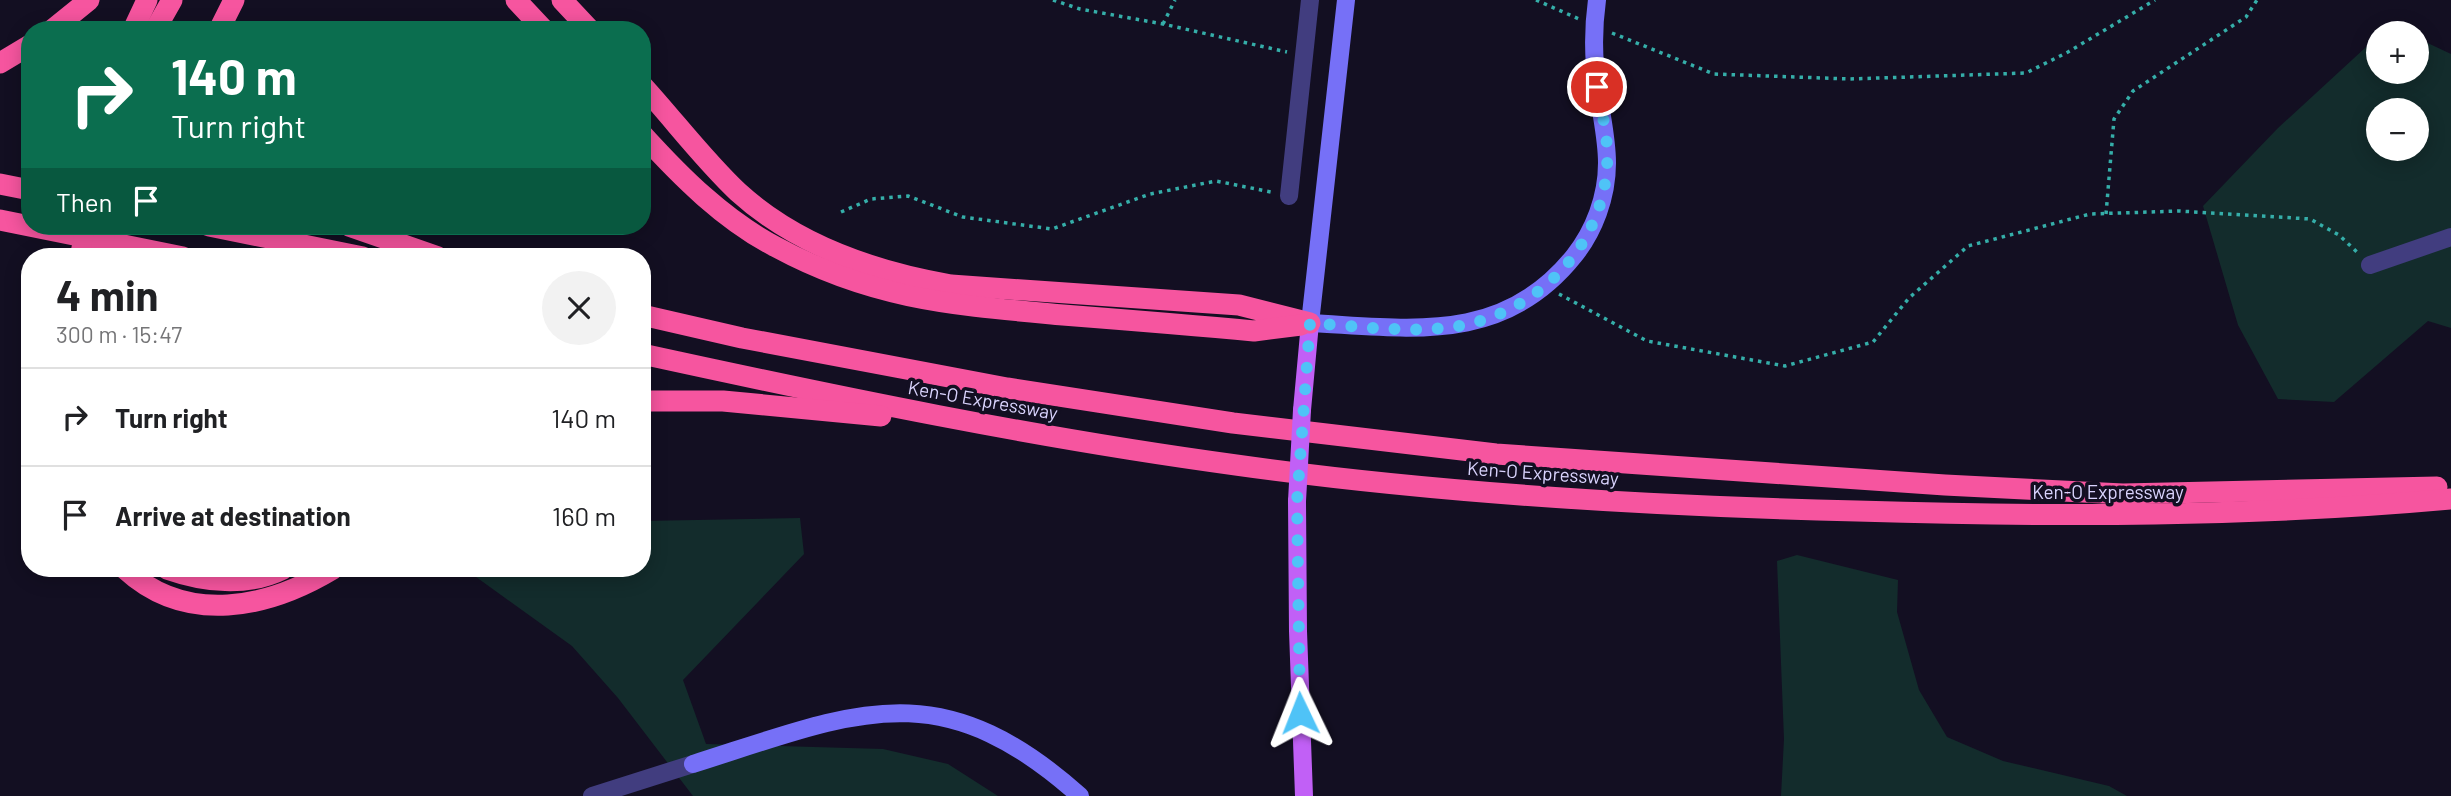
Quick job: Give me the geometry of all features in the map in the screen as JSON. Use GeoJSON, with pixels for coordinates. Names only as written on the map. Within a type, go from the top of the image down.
{"type":"FeatureCollection","features":[{"type":"Feature","properties":{"kind":"highway"},"geometry":{"type":"LineString","coordinates":[[63,21],[89,0]]}},
{"type":"Feature","properties":{"kind":"highway"},"geometry":{"type":"LineString","coordinates":[[137,21],[147,0]]}},
{"type":"Feature","properties":{"kind":"highway"},"geometry":{"type":"LineString","coordinates":[[160,21],[172,0]]}},
{"type":"Feature","properties":{"kind":"highway"},"geometry":{"type":"LineString","coordinates":[[224,21],[234,0]]}},
{"type":"Feature","properties":{"kind":"highway"},"geometry":{"type":"LineString","coordinates":[[510,0],[522,6],[536,21]]}},
{"type":"Feature","properties":{"kind":"highway"},"geometry":{"type":"LineString","coordinates":[[562,0],[582,21]]}},
{"type":"Feature","properties":{"kind":"highway"},"geometry":{"type":"LineString","coordinates":[[0,63],[21,50]]}},
{"type":"Feature","properties":{"kind":"highway"},"geometry":{"type":"LineString","coordinates":[[651,95],[738,192],[794,232],[820,257],[877,267],[907,277],[951,285],[1238,305],[1310,323]]}},
{"type":"Feature","properties":{"kind":"highway"},"geometry":{"type":"LineString","coordinates":[[651,143],[702,195],[741,226],[820,257],[865,285],[900,296],[954,305],[1254,331],[1310,323]]}},
{"type":"Feature","properties":{"kind":"highway"},"geometry":{"type":"LineString","coordinates":[[0,184],[21,188]]}},
{"type":"Feature","properties":{"kind":"highway"},"geometry":{"type":"LineString","coordinates":[[0,220],[21,226]]}},
{"type":"Feature","properties":{"kind":"highway"},"geometry":{"type":"LineString","coordinates":[[0,220],[21,224]]}},
{"type":"Feature","properties":{"kind":"highway"},"geometry":{"type":"LineString","coordinates":[[54,235],[101,248]]}},
{"type":"Feature","properties":{"kind":"highway"},"geometry":{"type":"LineString","coordinates":[[74,235],[138,248]]}},
{"type":"Feature","properties":{"kind":"highway"},"geometry":{"type":"LineString","coordinates":[[254,235],[318,248]]}},
{"type":"Feature","properties":{"kind":"highway"},"geometry":{"type":"LineString","coordinates":[[375,235],[412,248]]}},
{"type":"Feature","properties":{"kind":"highway","name":"Ken-O Expressway"},"geometry":{"type":"LineString","coordinates":[[651,318],[1007,388],[1233,423],[1496,454],[1945,485],[2123,494],[2451,487]]}},
{"type":"Feature","properties":{"kind":"highway","name":"Ken-O Expressway"},"geometry":{"type":"LineString","coordinates":[[651,356],[984,426],[1238,466],[1478,492],[1706,507],[2121,517],[2319,511],[2451,499]]}},
{"type":"Feature","properties":{"kind":"highway"},"geometry":{"type":"LineString","coordinates":[[651,401],[723,401],[984,426]]}},
{"type":"Feature","properties":{"kind":"highway"},"geometry":{"type":"LineString","coordinates":[[136,577],[157,591],[179,599],[223,605],[250,604],[277,598],[318,577]]}},
{"type":"Feature","properties":{"kind":"highway"},"geometry":{"type":"LineString","coordinates":[[191,577],[234,580],[264,577]]}},
{"type":"Feature","properties":{"kind":"main road"},"geometry":{"type":"LineString","coordinates":[[1304,796],[1297,501],[1310,323]]}},
{"type":"Feature","properties":{"kind":"street"},"geometry":{"type":"LineString","coordinates":[[1289,196],[1310,0]]}},
{"type":"Feature","properties":{"kind":"street"},"geometry":{"type":"LineString","coordinates":[[1346,0],[1310,323],[1433,328],[1458,326],[1502,313],[1544,287],[1565,267],[1590,234],[1602,200],[1607,166],[1605,133],[1597,87],[1594,25],[1597,0]]}},
{"type":"Feature","properties":{"kind":"street"},"geometry":{"type":"LineString","coordinates":[[2370,265],[2451,237]]}},
{"type":"Feature","properties":{"kind":"street"},"geometry":{"type":"LineString","coordinates":[[592,796],[814,724],[889,711],[924,713],[987,731],[1007,741],[1080,796]]}},
{"type":"Feature","properties":{"kind":"path"},"geometry":{"type":"LineString","coordinates":[[1053,0],[1080,9],[1163,24],[1304,57]]}},
{"type":"Feature","properties":{"kind":"path"},"geometry":{"type":"LineString","coordinates":[[1163,24],[1175,0]]}},
{"type":"Feature","properties":{"kind":"path"},"geometry":{"type":"LineString","coordinates":[[1536,0],[1714,74],[1850,79],[2026,73],[2068,52],[2155,0]]}},
{"type":"Feature","properties":{"kind":"path"},"geometry":{"type":"LineString","coordinates":[[2106,214],[2114,119],[2133,91],[2246,17],[2257,0]]}},
{"type":"Feature","properties":{"kind":"path"},"geometry":{"type":"LineString","coordinates":[[841,212],[871,199],[908,196],[963,216],[1052,229],[1150,194],[1216,181],[1289,196]]}},
{"type":"Feature","properties":{"kind":"path"},"geometry":{"type":"LineString","coordinates":[[1544,287],[1647,341],[1785,366],[1873,342],[1909,298],[1968,246],[2090,214],[2179,211],[2310,219],[2339,235],[2370,265]]}},
{"type":"Feature","properties":{"kind":"green space"},"geometry":{"type":"Polygon","coordinates":[[[2429,44],[2451,54],[2451,328],[2428,321],[2334,402],[2278,399],[2238,325],[2203,206],[2278,128],[2366,47],[2366,84],[2429,84],[2429,44]]]}},
{"type":"Feature","properties":{"kind":"green space"},"geometry":{"type":"Polygon","coordinates":[[[800,518],[804,554],[683,680],[706,744],[883,749],[948,764],[998,796],[693,796],[618,698],[572,646],[476,577],[651,577],[651,521],[800,518]]]}},
{"type":"Feature","properties":{"kind":"green space"},"geometry":{"type":"Polygon","coordinates":[[[1797,555],[1898,580],[1897,612],[1919,690],[1947,737],[2003,761],[2109,786],[2127,796],[1781,796],[1784,739],[1777,561],[1797,555]]]}},
{"type":"Feature","properties":{"kind":"route"},"geometry":{"type":"LineString","coordinates":[[1300,713],[1297,501],[1310,323],[1433,328],[1458,326],[1518,306],[1544,287],[1565,267],[1590,234],[1602,200],[1607,166],[1605,133],[1597,87]]}}]}
